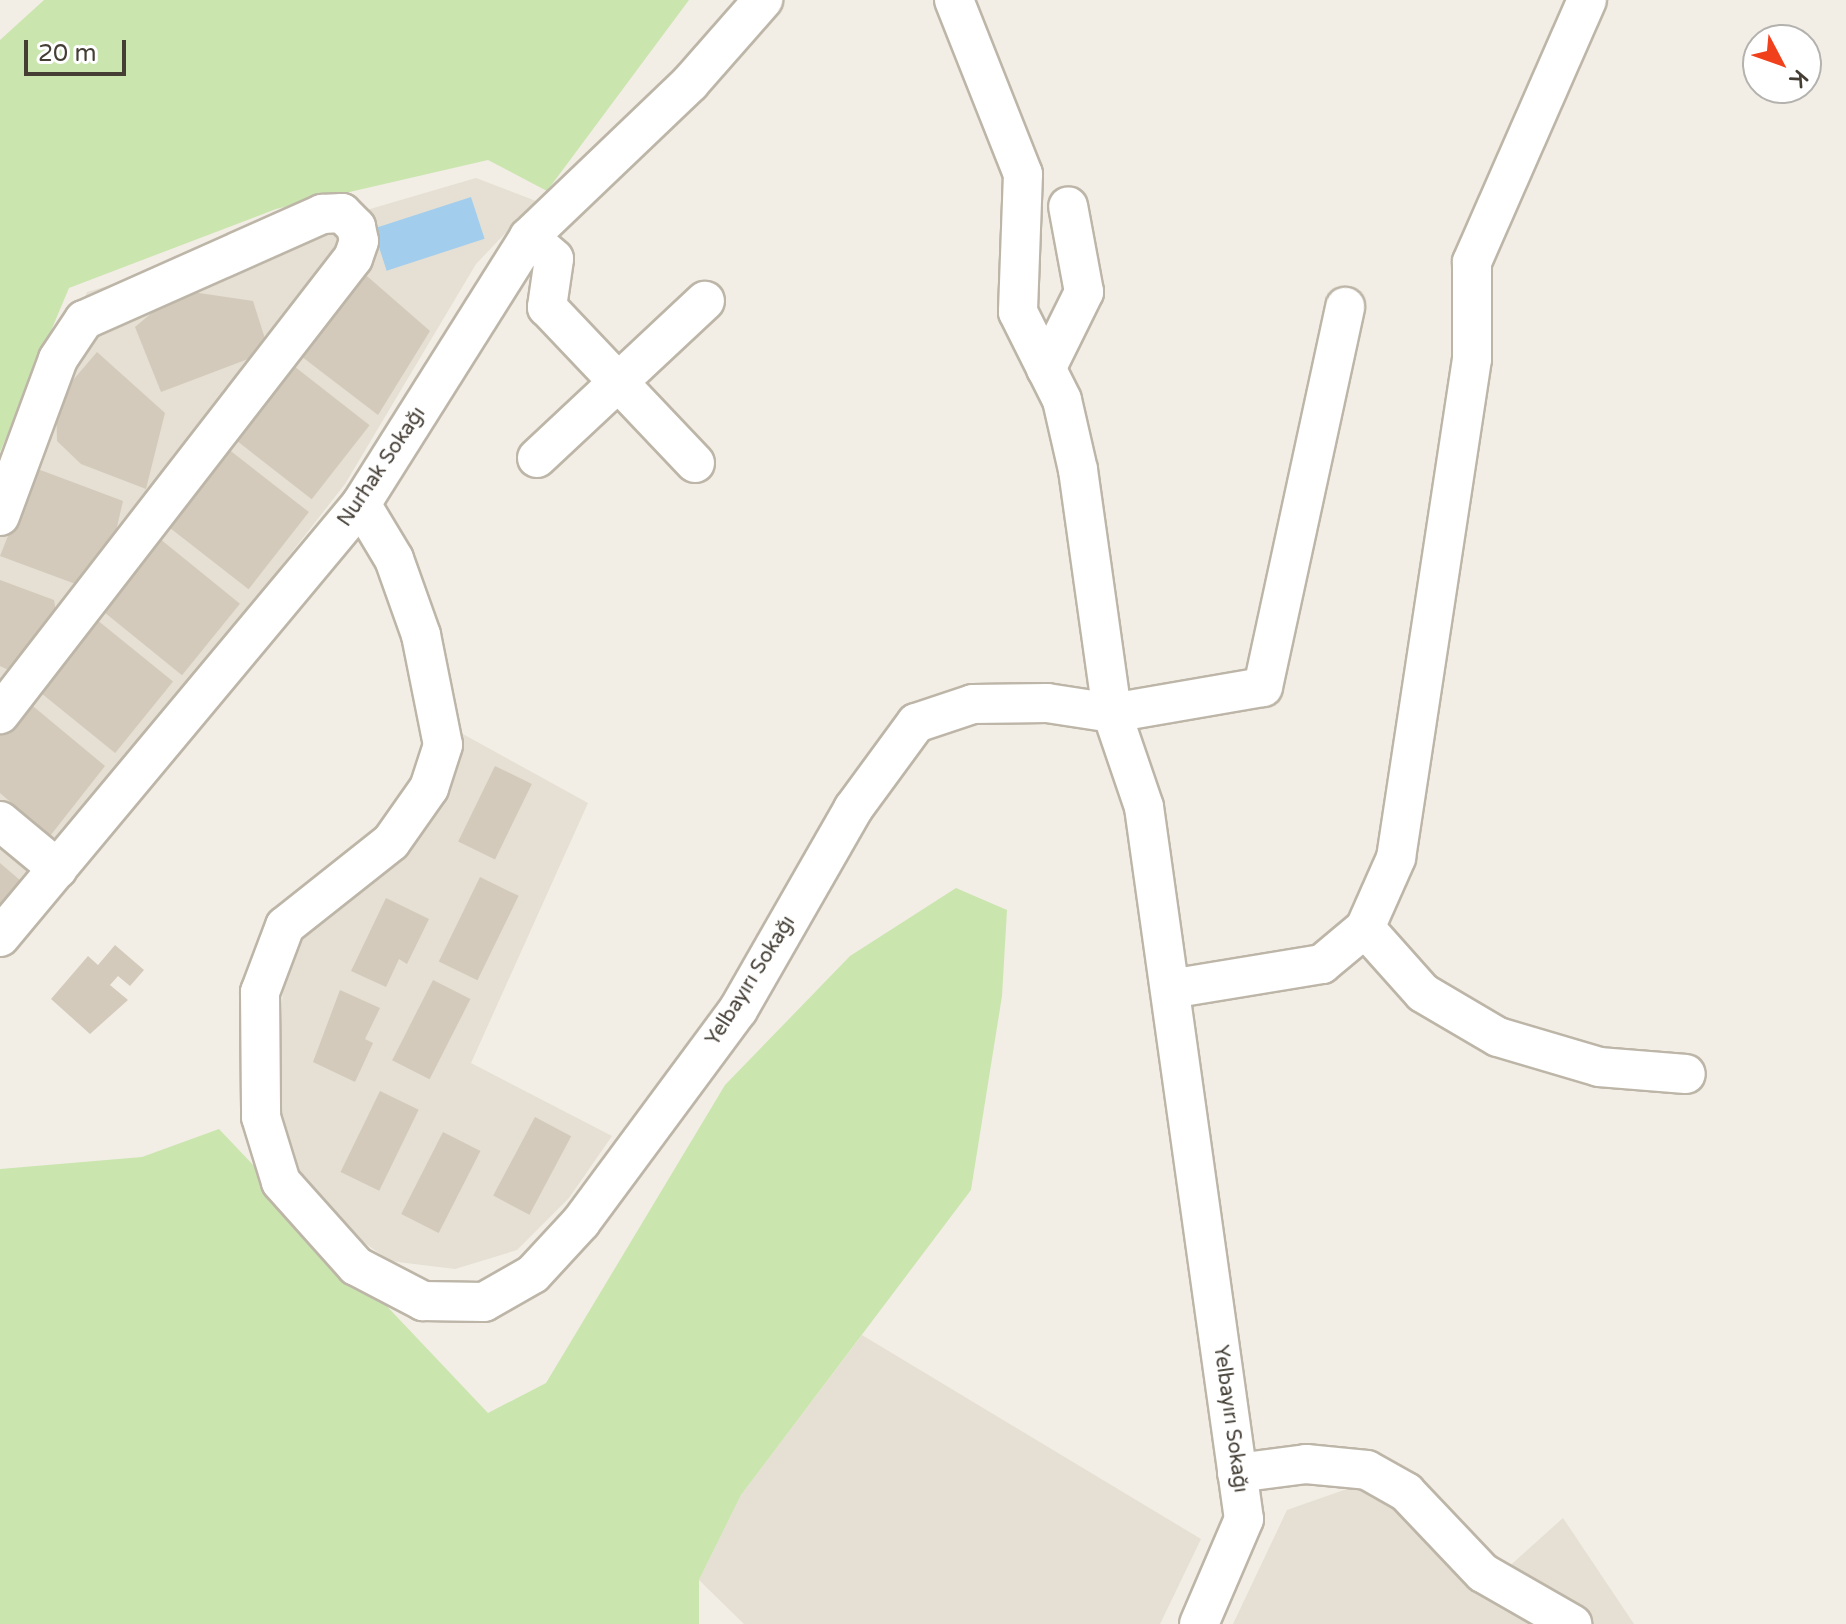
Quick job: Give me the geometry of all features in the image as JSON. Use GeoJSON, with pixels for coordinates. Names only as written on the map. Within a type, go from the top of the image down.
{"type":"FeatureCollection","features":[{"type":"Feature","properties":{"kind":"street","name":"Nurhak Sokağı"},"geometry":{"type":"LineString","coordinates":[[0,937],[361,504],[529,237],[690,83],[763,0]]}},
{"type":"Feature","properties":{"kind":"street"},"geometry":{"type":"LineString","coordinates":[[954,0],[1023,174],[1018,312],[1062,400],[1078,470],[1112,713],[1263,687],[1345,307]]}},
{"type":"Feature","properties":{"kind":"street"},"geometry":{"type":"LineString","coordinates":[[1170,989],[1322,964],[1365,928],[1396,858],[1472,359],[1472,262],[1587,0]]}},
{"type":"Feature","properties":{"kind":"street"},"geometry":{"type":"LineString","coordinates":[[1046,369],[1084,292],[1068,206]]}},
{"type":"Feature","properties":{"kind":"street"},"geometry":{"type":"LineString","coordinates":[[0,516],[58,359],[84,320],[322,214],[342,213],[356,227],[359,241],[353,258],[0,714]]}},
{"type":"Feature","properties":{"kind":"street"},"geometry":{"type":"LineString","coordinates":[[529,237],[554,259],[547,307],[695,463]]}},
{"type":"Feature","properties":{"kind":"street"},"geometry":{"type":"LineString","coordinates":[[537,458],[705,301]]}},
{"type":"Feature","properties":{"kind":"street","name":"Yelbayırı Sokağı"},"geometry":{"type":"LineString","coordinates":[[361,504],[394,559],[421,635],[443,745],[429,788],[391,842],[285,926],[260,992],[261,1117],[281,1182],[356,1266],[423,1301],[484,1302],[533,1274],[581,1222],[738,1010],[853,809],[916,723],[973,704],[1047,703],[1112,713],[1144,807],[1244,1519],[1199,1624]]}},
{"type":"Feature","properties":{"kind":"street"},"geometry":{"type":"LineString","coordinates":[[0,821],[58,869]]}},
{"type":"Feature","properties":{"kind":"street"},"geometry":{"type":"LineString","coordinates":[[1365,928],[1423,993],[1498,1037],[1599,1067],[1686,1074]]}},
{"type":"Feature","properties":{"kind":"street"},"geometry":{"type":"LineString","coordinates":[[1237,1473],[1306,1464],[1367,1470],[1406,1492],[1483,1573],[1572,1624]]}},
{"type":"Feature","properties":{"kind":"shaded area"},"geometry":{"type":"Polygon","coordinates":[[[476,178],[536,201],[476,264],[345,484],[122,770],[0,912],[0,500],[87,292],[476,178]]]}},
{"type":"Feature","properties":{"kind":"shaded area"},"geometry":{"type":"Polygon","coordinates":[[[461,733],[588,803],[471,1063],[612,1136],[569,1198],[517,1250],[455,1269],[390,1261],[321,1212],[289,1165],[278,1087],[283,983],[299,938],[443,795],[461,733]]]}},
{"type":"Feature","properties":{"kind":"shaded area"},"geometry":{"type":"Polygon","coordinates":[[[862,1335],[1201,1539],[1160,1624],[744,1624],[699,1580],[741,1495],[862,1335]]]}},
{"type":"Feature","properties":{"kind":"shaded area"},"geometry":{"type":"Polygon","coordinates":[[[1381,1477],[1484,1589],[1563,1518],[1634,1624],[1233,1624],[1287,1510],[1381,1477]]]}},
{"type":"Feature","properties":{"kind":"green space"},"geometry":{"type":"Polygon","coordinates":[[[44,0],[689,0],[547,191],[488,160],[276,209],[69,288],[0,452],[0,40],[44,0]]]}},
{"type":"Feature","properties":{"kind":"green space"},"geometry":{"type":"Polygon","coordinates":[[[956,888],[1007,910],[1002,996],[971,1190],[741,1495],[699,1580],[699,1624],[0,1624],[0,1169],[142,1157],[219,1129],[488,1413],[546,1383],[725,1085],[850,956],[956,888]]]}},
{"type":"Feature","properties":{"kind":"water"},"geometry":{"type":"Polygon","coordinates":[[[471,197],[485,239],[387,271],[373,229],[471,197]]]}},
{"type":"Feature","properties":{"kind":"building"},"geometry":{"type":"Polygon","coordinates":[[[360,270],[430,331],[378,415],[297,353],[360,270]]]}},
{"type":"Feature","properties":{"kind":"building"},"geometry":{"type":"Polygon","coordinates":[[[179,290],[253,301],[269,351],[161,392],[135,327],[179,290]]]}},
{"type":"Feature","properties":{"kind":"building"},"geometry":{"type":"Polygon","coordinates":[[[97,352],[165,413],[146,489],[81,464],[57,441],[56,400],[97,352]]]}},
{"type":"Feature","properties":{"kind":"building"},"geometry":{"type":"Polygon","coordinates":[[[290,363],[370,425],[312,499],[232,437],[290,363]]]}},
{"type":"Feature","properties":{"kind":"building"},"geometry":{"type":"Polygon","coordinates":[[[223,445],[309,512],[249,589],[163,522],[223,445]]]}},
{"type":"Feature","properties":{"kind":"building"},"geometry":{"type":"Polygon","coordinates":[[[35,468],[123,501],[111,553],[81,586],[0,556],[35,468]]]}},
{"type":"Feature","properties":{"kind":"building"},"geometry":{"type":"Polygon","coordinates":[[[149,530],[240,604],[182,675],[91,601],[149,530]]]}},
{"type":"Feature","properties":{"kind":"building"},"geometry":{"type":"Polygon","coordinates":[[[0,580],[54,600],[58,623],[19,675],[0,666],[0,580]]]}},
{"type":"Feature","properties":{"kind":"building"},"geometry":{"type":"Polygon","coordinates":[[[86,611],[173,681],[115,753],[28,682],[86,611]]]}},
{"type":"Feature","properties":{"kind":"building"},"geometry":{"type":"Polygon","coordinates":[[[22,697],[105,766],[50,836],[0,793],[0,722],[22,697]]]}},
{"type":"Feature","properties":{"kind":"building"},"geometry":{"type":"Polygon","coordinates":[[[495,766],[532,784],[495,859],[458,841],[495,766]]]}},
{"type":"Feature","properties":{"kind":"building"},"geometry":{"type":"Polygon","coordinates":[[[0,863],[21,881],[0,908],[0,863]]]}},
{"type":"Feature","properties":{"kind":"building"},"geometry":{"type":"Polygon","coordinates":[[[480,877],[519,896],[477,980],[439,961],[480,877]]]}},
{"type":"Feature","properties":{"kind":"building"},"geometry":{"type":"Polygon","coordinates":[[[386,898],[429,919],[407,964],[399,959],[386,987],[351,971],[386,898]]]}},
{"type":"Feature","properties":{"kind":"building"},"geometry":{"type":"Polygon","coordinates":[[[115,945],[144,970],[130,986],[118,976],[110,985],[128,1000],[90,1034],[51,999],[88,956],[98,965],[115,945]]]}},
{"type":"Feature","properties":{"kind":"building"},"geometry":{"type":"Polygon","coordinates":[[[433,980],[470,999],[430,1079],[392,1060],[433,980]]]}},
{"type":"Feature","properties":{"kind":"building"},"geometry":{"type":"Polygon","coordinates":[[[340,990],[380,1008],[365,1039],[373,1043],[355,1082],[313,1062],[340,990]]]}},
{"type":"Feature","properties":{"kind":"building"},"geometry":{"type":"Polygon","coordinates":[[[380,1091],[419,1110],[379,1191],[341,1172],[380,1091]]]}},
{"type":"Feature","properties":{"kind":"building"},"geometry":{"type":"Polygon","coordinates":[[[535,1117],[571,1136],[529,1215],[493,1196],[535,1117]]]}},
{"type":"Feature","properties":{"kind":"building"},"geometry":{"type":"Polygon","coordinates":[[[443,1132],[480,1151],[439,1233],[401,1214],[443,1132]]]}}]}
